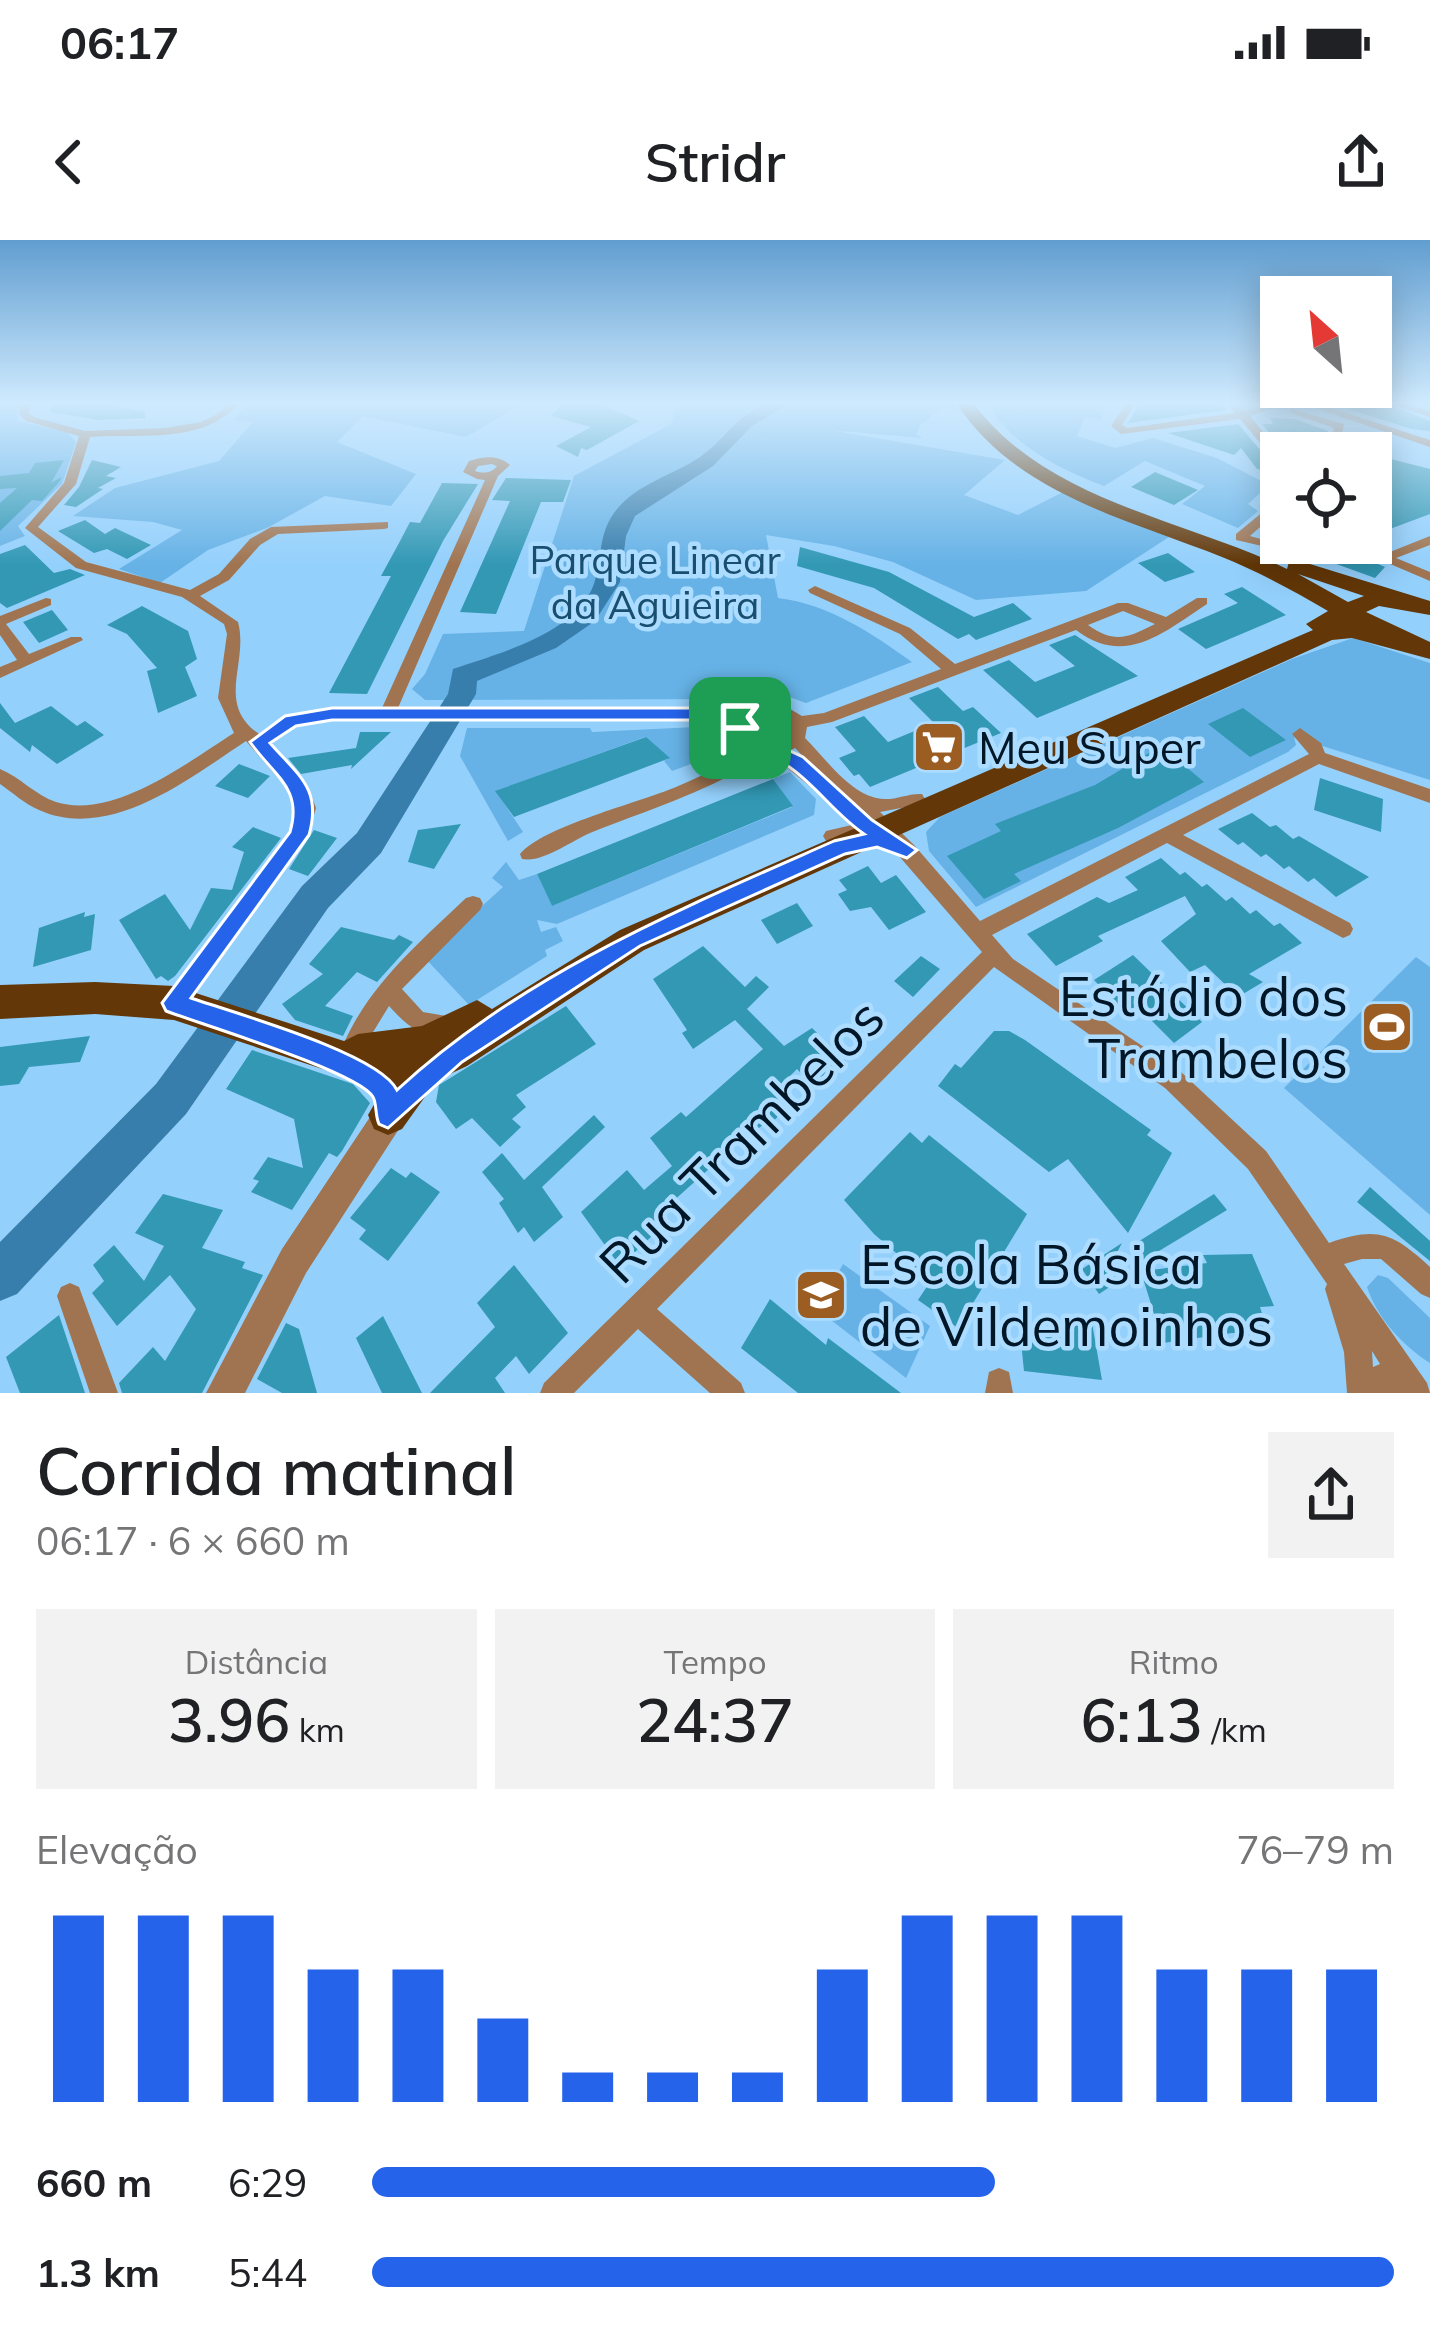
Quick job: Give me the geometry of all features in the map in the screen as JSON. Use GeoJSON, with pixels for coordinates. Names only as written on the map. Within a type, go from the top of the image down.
{"type":"FeatureCollection","features":[{"type":"Feature","properties":{"kind":"main road"},"geometry":{"type":"LineString","coordinates":[[1018,458],[1053,479],[1279,574],[1370,607],[1430,608]]}},
{"type":"Feature","properties":{"kind":"main road"},"geometry":{"type":"LineString","coordinates":[[1037,458],[1065,476],[1262,555],[1370,607],[1396,639]]}},
{"type":"Feature","properties":{"kind":"main road"},"geometry":{"type":"LineString","coordinates":[[1279,574],[1310,599],[1314,614],[1307,629]]}},
{"type":"Feature","properties":{"kind":"main road"},"geometry":{"type":"LineString","coordinates":[[0,1001],[94,998],[181,1005],[384,1071],[457,1039],[632,940],[876,822],[1307,629],[1370,607]]}},
{"type":"Feature","properties":{"kind":"main road"},"geometry":{"type":"LineString","coordinates":[[388,1115],[457,1039],[618,931],[1327,633],[1352,631],[1430,651]]}},
{"type":"Feature","properties":{"kind":"main road"},"geometry":{"type":"LineString","coordinates":[[288,1042],[457,1039]]}},
{"type":"Feature","properties":{"kind":"main road"},"geometry":{"type":"LineString","coordinates":[[288,1042],[379,1084],[385,1091],[388,1115]]}},
{"type":"Feature","properties":{"kind":"street"},"geometry":{"type":"LineString","coordinates":[[78,458],[70,484],[31,528],[81,565],[190,596],[231,622],[234,634],[226,698],[251,738],[301,792],[307,808],[299,835],[181,1005]]}},
{"type":"Feature","properties":{"kind":"street"},"geometry":{"type":"LineString","coordinates":[[387,715],[494,482],[493,475]]}},
{"type":"Feature","properties":{"kind":"street"},"geometry":{"type":"LineString","coordinates":[[190,596],[224,578],[255,542],[275,530],[384,525]]}},
{"type":"Feature","properties":{"kind":"street"},"geometry":{"type":"LineString","coordinates":[[1241,537],[1260,526]]}},
{"type":"Feature","properties":{"kind":"street"},"geometry":{"type":"LineString","coordinates":[[1220,529],[1260,543]]}},
{"type":"Feature","properties":{"kind":"street"},"geometry":{"type":"LineString","coordinates":[[1392,555],[1430,540]]}},
{"type":"Feature","properties":{"kind":"street"},"geometry":{"type":"LineString","coordinates":[[1392,559],[1430,578]]}},
{"type":"Feature","properties":{"kind":"street"},"geometry":{"type":"LineString","coordinates":[[815,590],[905,631],[952,670]]}},
{"type":"Feature","properties":{"kind":"street"},"geometry":{"type":"LineString","coordinates":[[1077,624],[1116,643],[1202,601]]}},
{"type":"Feature","properties":{"kind":"street"},"geometry":{"type":"LineString","coordinates":[[27,662],[0,623],[46,602]]}},
{"type":"Feature","properties":{"kind":"street"},"geometry":{"type":"LineString","coordinates":[[529,854],[563,835],[729,771],[764,744],[826,718],[1123,606],[1167,622]]}},
{"type":"Feature","properties":{"kind":"street"},"geometry":{"type":"LineString","coordinates":[[0,674],[76,640]]}},
{"type":"Feature","properties":{"kind":"street"},"geometry":{"type":"LineString","coordinates":[[763,712],[748,726],[764,744]]}},
{"type":"Feature","properties":{"kind":"street"},"geometry":{"type":"LineString","coordinates":[[0,775],[49,807],[71,812],[149,793],[298,718],[788,712],[798,731],[994,954],[1025,983],[1173,1081],[1257,1160],[1416,1393]]}},
{"type":"Feature","properties":{"kind":"street"},"geometry":{"type":"LineString","coordinates":[[700,714],[731,722],[797,762],[876,822]]}},
{"type":"Feature","properties":{"kind":"street"},"geometry":{"type":"LineString","coordinates":[[1300,734],[1316,747],[1318,758]]}},
{"type":"Feature","properties":{"kind":"street"},"geometry":{"type":"LineString","coordinates":[[976,933],[1318,758],[1430,796]]}},
{"type":"Feature","properties":{"kind":"street"},"geometry":{"type":"LineString","coordinates":[[1165,834],[1343,929]]}},
{"type":"Feature","properties":{"kind":"street"},"geometry":{"type":"LineString","coordinates":[[362,1038],[389,990],[473,904]]}},
{"type":"Feature","properties":{"kind":"street","name":"Rua Trambelos"},"geometry":{"type":"LineString","coordinates":[[554,1393],[994,954]]}},
{"type":"Feature","properties":{"kind":"street"},"geometry":{"type":"LineString","coordinates":[[389,990],[410,1016],[457,1039]]}},
{"type":"Feature","properties":{"kind":"street"},"geometry":{"type":"LineString","coordinates":[[362,1038],[410,1016]]}},
{"type":"Feature","properties":{"kind":"street"},"geometry":{"type":"LineString","coordinates":[[224,1393],[294,1261],[388,1115]]}},
{"type":"Feature","properties":{"kind":"street"},"geometry":{"type":"LineString","coordinates":[[1326,1257],[1370,1242],[1382,1244],[1430,1285]]}},
{"type":"Feature","properties":{"kind":"street"},"geometry":{"type":"LineString","coordinates":[[1326,1257],[1358,1352],[1361,1391],[1380,1378],[1416,1393]]}},
{"type":"Feature","properties":{"kind":"street"},"geometry":{"type":"LineString","coordinates":[[70,1296],[104,1393]]}},
{"type":"Feature","properties":{"kind":"street"},"geometry":{"type":"LineString","coordinates":[[638,1311],[731,1393]]}},
{"type":"Feature","properties":{"kind":"green space"},"geometry":{"type":"Polygon","coordinates":[[[0,458],[71,458],[62,484],[18,526],[25,536],[0,546],[0,458]]]}},
{"type":"Feature","properties":{"kind":"green space"},"geometry":{"type":"Polygon","coordinates":[[[376,458],[416,474],[391,506],[325,496],[267,528],[208,550],[160,583],[119,569],[182,530],[153,522],[73,516],[115,488],[219,461],[376,458]]]}},
{"type":"Feature","properties":{"kind":"green space","name":"Parque Linear da Aguieira"},"geometry":{"type":"Polygon","coordinates":[[[608,458],[992,458],[1005,460],[964,495],[1018,515],[1063,492],[1172,535],[1086,591],[976,600],[893,562],[766,535],[778,598],[832,613],[912,662],[806,703],[781,694],[741,699],[425,700],[412,689],[425,674],[443,634],[524,631],[574,476],[608,458]]]}},
{"type":"Feature","properties":{"kind":"green space"},"geometry":{"type":"Polygon","coordinates":[[[1045,458],[1216,458],[1260,480],[1260,493],[1248,504],[1258,511],[1238,528],[1182,504],[1205,486],[1145,461],[1104,486],[1045,458]]]}},
{"type":"Feature","properties":{"kind":"green space"},"geometry":{"type":"Polygon","coordinates":[[[1353,638],[1430,663],[1430,780],[1294,737],[1296,745],[1288,752],[976,907],[929,851],[926,832],[940,817],[1292,659],[1353,638]]]}},
{"type":"Feature","properties":{"kind":"green space"},"geometry":{"type":"Polygon","coordinates":[[[696,727],[721,738],[724,752],[672,771],[664,761],[669,758],[645,737],[496,791],[523,832],[508,841],[460,756],[467,728],[590,728],[592,732],[696,727]]]}},
{"type":"Feature","properties":{"kind":"green space"},"geometry":{"type":"Polygon","coordinates":[[[790,772],[816,799],[814,815],[557,924],[537,920],[541,932],[556,927],[563,941],[469,1005],[425,958],[503,887],[492,878],[506,862],[519,880],[537,874],[552,906],[792,807],[773,779],[790,772]]]}},
{"type":"Feature","properties":{"kind":"green space","name":"Estádio dos Trambelos"},"geometry":{"type":"Polygon","coordinates":[[[1416,957],[1430,967],[1430,1215],[1284,1088],[1416,957]]]}},
{"type":"Feature","properties":{"kind":"green space"},"geometry":{"type":"Polygon","coordinates":[[[843,1264],[930,1326],[906,1378],[818,1310],[843,1264]]]}},
{"type":"Feature","properties":{"kind":"green space"},"geometry":{"type":"Polygon","coordinates":[[[1378,1275],[1388,1278],[1430,1318],[1430,1363],[1401,1340],[1377,1310],[1367,1287],[1378,1275]]]}},
{"type":"Feature","properties":{"kind":"building"},"geometry":{"type":"Polygon","coordinates":[[[1392,459],[1430,469],[1430,514],[1392,528],[1392,459]]]}},
{"type":"Feature","properties":{"kind":"building"},"geometry":{"type":"Polygon","coordinates":[[[64,460],[51,483],[61,477],[60,481],[42,501],[32,500],[0,531],[0,503],[17,488],[0,489],[0,476],[29,473],[35,463],[64,460]]]}},
{"type":"Feature","properties":{"kind":"building"},"geometry":{"type":"Polygon","coordinates":[[[92,460],[121,467],[106,476],[116,478],[76,507],[64,505],[79,487],[92,460]]]}},
{"type":"Feature","properties":{"kind":"building"},"geometry":{"type":"Polygon","coordinates":[[[1155,472],[1198,490],[1174,505],[1131,487],[1155,472]]]}},
{"type":"Feature","properties":{"kind":"building"},"geometry":{"type":"Polygon","coordinates":[[[506,478],[571,480],[563,502],[541,502],[496,614],[460,612],[510,501],[492,500],[506,478]]]}},
{"type":"Feature","properties":{"kind":"building"},"geometry":{"type":"Polygon","coordinates":[[[442,483],[478,484],[443,541],[367,694],[329,693],[391,576],[381,576],[410,522],[420,523],[442,483]]]}},
{"type":"Feature","properties":{"kind":"building"},"geometry":{"type":"Polygon","coordinates":[[[85,520],[105,534],[115,528],[151,545],[127,559],[107,549],[94,553],[58,531],[85,520]]]}},
{"type":"Feature","properties":{"kind":"building"},"geometry":{"type":"Polygon","coordinates":[[[25,545],[54,573],[70,569],[85,575],[7,608],[0,603],[0,554],[25,545]]]}},
{"type":"Feature","properties":{"kind":"building"},"geometry":{"type":"Polygon","coordinates":[[[800,547],[889,572],[974,617],[1013,603],[1032,619],[976,640],[969,634],[958,639],[874,588],[797,566],[800,547]]]}},
{"type":"Feature","properties":{"kind":"building"},"geometry":{"type":"Polygon","coordinates":[[[1168,553],[1195,572],[1165,582],[1138,563],[1168,553]]]}},
{"type":"Feature","properties":{"kind":"building"},"geometry":{"type":"Polygon","coordinates":[[[1336,564],[1385,567],[1375,578],[1336,564]]]}},
{"type":"Feature","properties":{"kind":"building"},"geometry":{"type":"Polygon","coordinates":[[[1242,587],[1286,615],[1206,649],[1178,629],[1238,603],[1224,594],[1242,587]]]}},
{"type":"Feature","properties":{"kind":"building"},"geometry":{"type":"Polygon","coordinates":[[[142,606],[188,631],[197,659],[185,667],[197,696],[158,713],[147,671],[157,668],[127,634],[107,625],[142,606]]]}},
{"type":"Feature","properties":{"kind":"building"},"geometry":{"type":"Polygon","coordinates":[[[52,610],[68,630],[39,643],[23,622],[52,610]]]}},
{"type":"Feature","properties":{"kind":"building"},"geometry":{"type":"Polygon","coordinates":[[[1075,635],[1138,676],[1037,718],[983,670],[1009,660],[1035,682],[1075,666],[1049,645],[1075,635]]]}},
{"type":"Feature","properties":{"kind":"building"},"geometry":{"type":"Polygon","coordinates":[[[938,687],[963,711],[973,707],[1001,733],[870,787],[859,774],[854,776],[839,758],[856,751],[835,727],[864,716],[888,742],[934,723],[909,698],[938,687]]]}},
{"type":"Feature","properties":{"kind":"building"},"geometry":{"type":"Polygon","coordinates":[[[0,703],[15,723],[51,706],[77,726],[85,721],[104,735],[57,764],[32,745],[30,752],[0,728],[0,703]]]}},
{"type":"Feature","properties":{"kind":"building"},"geometry":{"type":"Polygon","coordinates":[[[1243,708],[1286,740],[1250,757],[1208,724],[1243,708]]]}},
{"type":"Feature","properties":{"kind":"building"},"geometry":{"type":"Polygon","coordinates":[[[360,732],[391,732],[351,769],[352,765],[301,774],[288,758],[356,748],[360,732]]]}},
{"type":"Feature","properties":{"kind":"building"},"geometry":{"type":"Polygon","coordinates":[[[646,737],[670,758],[514,817],[495,791],[646,737]]]}},
{"type":"Feature","properties":{"kind":"building"},"geometry":{"type":"Polygon","coordinates":[[[1161,746],[1204,782],[1118,828],[1014,874],[1021,881],[984,899],[947,856],[1001,831],[995,824],[1095,785],[1161,746]]]}},
{"type":"Feature","properties":{"kind":"building"},"geometry":{"type":"Polygon","coordinates":[[[239,764],[270,776],[248,798],[215,786],[239,764]]]}},
{"type":"Feature","properties":{"kind":"building"},"geometry":{"type":"Polygon","coordinates":[[[1320,778],[1383,799],[1381,832],[1314,810],[1320,778]]]}},
{"type":"Feature","properties":{"kind":"building"},"geometry":{"type":"Polygon","coordinates":[[[773,779],[793,806],[552,906],[537,874],[773,779]]]}},
{"type":"Feature","properties":{"kind":"building"},"geometry":{"type":"Polygon","coordinates":[[[1252,813],[1270,827],[1276,825],[1293,839],[1299,836],[1369,877],[1336,897],[1314,878],[1308,882],[1289,866],[1284,869],[1218,829],[1252,813]]]}},
{"type":"Feature","properties":{"kind":"building"},"geometry":{"type":"Polygon","coordinates":[[[461,824],[434,869],[408,862],[418,830],[461,824]]]}},
{"type":"Feature","properties":{"kind":"building"},"geometry":{"type":"Polygon","coordinates":[[[253,827],[281,838],[175,976],[168,981],[161,976],[156,979],[119,920],[165,894],[190,930],[211,888],[232,890],[244,852],[232,847],[253,827]]]}},
{"type":"Feature","properties":{"kind":"building"},"geometry":{"type":"Polygon","coordinates":[[[314,830],[337,838],[308,876],[289,869],[314,830]]]}},
{"type":"Feature","properties":{"kind":"building"},"geometry":{"type":"Polygon","coordinates":[[[1161,858],[1180,875],[1185,872],[1202,887],[1207,884],[1226,901],[1232,897],[1250,914],[1256,910],[1274,926],[1280,923],[1302,943],[1249,974],[1263,982],[1238,997],[1205,965],[1190,972],[1161,941],[1196,914],[1185,896],[1098,936],[1103,941],[1056,966],[1027,934],[1097,897],[1109,903],[1138,890],[1125,877],[1161,858]]]}},
{"type":"Feature","properties":{"kind":"building"},"geometry":{"type":"Polygon","coordinates":[[[868,866],[881,883],[896,875],[926,912],[889,930],[871,907],[850,911],[838,894],[847,890],[839,880],[868,866]]]}},
{"type":"Feature","properties":{"kind":"building"},"geometry":{"type":"Polygon","coordinates":[[[797,903],[813,926],[777,944],[761,920],[797,903]]]}},
{"type":"Feature","properties":{"kind":"building"},"geometry":{"type":"Polygon","coordinates":[[[85,912],[84,917],[95,914],[91,950],[33,967],[39,928],[85,912]]]}},
{"type":"Feature","properties":{"kind":"building"},"geometry":{"type":"Polygon","coordinates":[[[341,927],[394,940],[399,935],[413,942],[377,982],[357,972],[325,1006],[353,1016],[343,1036],[295,1020],[282,1004],[323,974],[309,964],[341,927]]]}},
{"type":"Feature","properties":{"kind":"building"},"geometry":{"type":"Polygon","coordinates":[[[703,946],[745,987],[756,976],[769,987],[747,1009],[784,1046],[812,1028],[846,1061],[816,1089],[797,1069],[773,1093],[787,1108],[766,1128],[763,1125],[739,1142],[661,1212],[668,1221],[620,1266],[581,1212],[627,1170],[644,1190],[672,1166],[650,1138],[681,1112],[686,1117],[763,1049],[735,1020],[693,1049],[682,1033],[687,1030],[653,979],[703,946]]]}},
{"type":"Feature","properties":{"kind":"building"},"geometry":{"type":"Polygon","coordinates":[[[1133,955],[1202,1022],[1174,1043],[1138,1007],[1127,1014],[1094,980],[1133,955]]]}},
{"type":"Feature","properties":{"kind":"building"},"geometry":{"type":"Polygon","coordinates":[[[921,956],[940,969],[913,997],[894,981],[921,956]]]}},
{"type":"Feature","properties":{"kind":"building"},"geometry":{"type":"Polygon","coordinates":[[[566,1006],[596,1044],[516,1095],[526,1107],[512,1119],[521,1127],[500,1147],[472,1118],[456,1129],[436,1102],[439,1085],[566,1006]]]}},
{"type":"Feature","properties":{"kind":"building"},"geometry":{"type":"Polygon","coordinates":[[[994,1031],[1009,1031],[1025,1040],[1151,1130],[1147,1135],[1172,1153],[1128,1233],[1068,1159],[1049,1172],[938,1086],[955,1064],[961,1068],[994,1031]]]}},
{"type":"Feature","properties":{"kind":"building"},"geometry":{"type":"Polygon","coordinates":[[[90,1036],[80,1062],[29,1067],[19,1084],[0,1086],[0,1047],[90,1036]]]}},
{"type":"Feature","properties":{"kind":"building"},"geometry":{"type":"Polygon","coordinates":[[[252,1050],[353,1084],[370,1103],[342,1151],[337,1157],[329,1153],[292,1210],[251,1192],[259,1181],[253,1179],[268,1157],[303,1168],[294,1119],[226,1089],[252,1050]]]}},
{"type":"Feature","properties":{"kind":"building"},"geometry":{"type":"Polygon","coordinates":[[[594,1115],[605,1127],[542,1187],[563,1217],[534,1242],[524,1227],[518,1233],[499,1203],[504,1199],[482,1172],[502,1153],[524,1180],[594,1115]]]}},
{"type":"Feature","properties":{"kind":"building"},"geometry":{"type":"Polygon","coordinates":[[[910,1132],[922,1143],[929,1135],[1027,1214],[958,1328],[918,1300],[930,1282],[874,1234],[844,1200],[910,1132]]]}},
{"type":"Feature","properties":{"kind":"building"},"geometry":{"type":"Polygon","coordinates":[[[391,1168],[406,1178],[411,1172],[440,1192],[388,1261],[359,1239],[366,1230],[350,1218],[391,1168]]]}},
{"type":"Feature","properties":{"kind":"building"},"geometry":{"type":"Polygon","coordinates":[[[1370,1187],[1430,1241],[1430,1261],[1357,1202],[1370,1187]]]}},
{"type":"Feature","properties":{"kind":"building"},"geometry":{"type":"Polygon","coordinates":[[[163,1194],[223,1210],[202,1248],[245,1262],[242,1268],[263,1275],[202,1393],[122,1393],[119,1383],[153,1347],[165,1361],[196,1309],[170,1275],[117,1326],[92,1293],[104,1281],[93,1265],[114,1245],[144,1281],[164,1246],[135,1233],[163,1194]]]}},
{"type":"Feature","properties":{"kind":"building"},"geometry":{"type":"Polygon","coordinates":[[[1214,1194],[1227,1210],[1144,1260],[1133,1245],[1214,1194]]]}},
{"type":"Feature","properties":{"kind":"building"},"geometry":{"type":"Polygon","coordinates":[[[1122,1243],[1111,1264],[1118,1274],[1132,1272],[1099,1294],[1082,1269],[1122,1243]]]}},
{"type":"Feature","properties":{"kind":"building"},"geometry":{"type":"Polygon","coordinates":[[[1252,1254],[1274,1306],[1260,1307],[1268,1333],[1163,1343],[1142,1275],[1207,1263],[1203,1255],[1252,1254]]]}},
{"type":"Feature","properties":{"kind":"building"},"geometry":{"type":"Polygon","coordinates":[[[514,1265],[568,1333],[529,1374],[516,1356],[495,1378],[505,1393],[430,1393],[495,1327],[477,1303],[514,1265]]]}},
{"type":"Feature","properties":{"kind":"building"},"geometry":{"type":"Polygon","coordinates":[[[770,1299],[826,1345],[828,1338],[901,1393],[798,1393],[741,1348],[770,1299]]]}},
{"type":"Feature","properties":{"kind":"building"},"geometry":{"type":"Polygon","coordinates":[[[59,1315],[85,1393],[20,1393],[6,1357],[59,1315]]]}},
{"type":"Feature","properties":{"kind":"building"},"geometry":{"type":"Polygon","coordinates":[[[383,1316],[422,1393],[382,1393],[356,1338],[383,1316]]]}},
{"type":"Feature","properties":{"kind":"building"},"geometry":{"type":"Polygon","coordinates":[[[1019,1322],[1092,1323],[1102,1380],[1024,1371],[1019,1322]]]}},
{"type":"Feature","properties":{"kind":"building"},"geometry":{"type":"Polygon","coordinates":[[[286,1323],[299,1329],[317,1393],[282,1393],[257,1379],[286,1323]]]}},
{"type":"Feature","properties":{"kind":"waterway"},"geometry":{"type":"LineString","coordinates":[[0,1277],[171,1099],[315,897],[369,843],[462,694],[463,676],[547,642],[586,615],[607,582],[614,536],[627,511],[711,458]]}},
{"type":"Feature","properties":{"kind":"place","name":"Meu Super"},"geometry":{"type":"Point","coordinates":[939,747]}},
{"type":"Feature","properties":{"kind":"place","name":"Estádio dos Trambelos"},"geometry":{"type":"Point","coordinates":[1387,1027]}},
{"type":"Feature","properties":{"kind":"place","name":"Escola Básica de Vildemoinhos"},"geometry":{"type":"Point","coordinates":[821,1295]}},
{"type":"Feature","properties":{"kind":"route"},"geometry":{"type":"LineString","coordinates":[[332,714],[700,714],[740,728],[758,743],[797,762],[865,825],[907,850],[877,839],[842,847],[632,940],[454,1053],[388,1115],[385,1091],[367,1076],[304,1048],[174,1003],[299,835],[307,808],[301,792],[259,742],[292,720],[332,714]]}}]}
